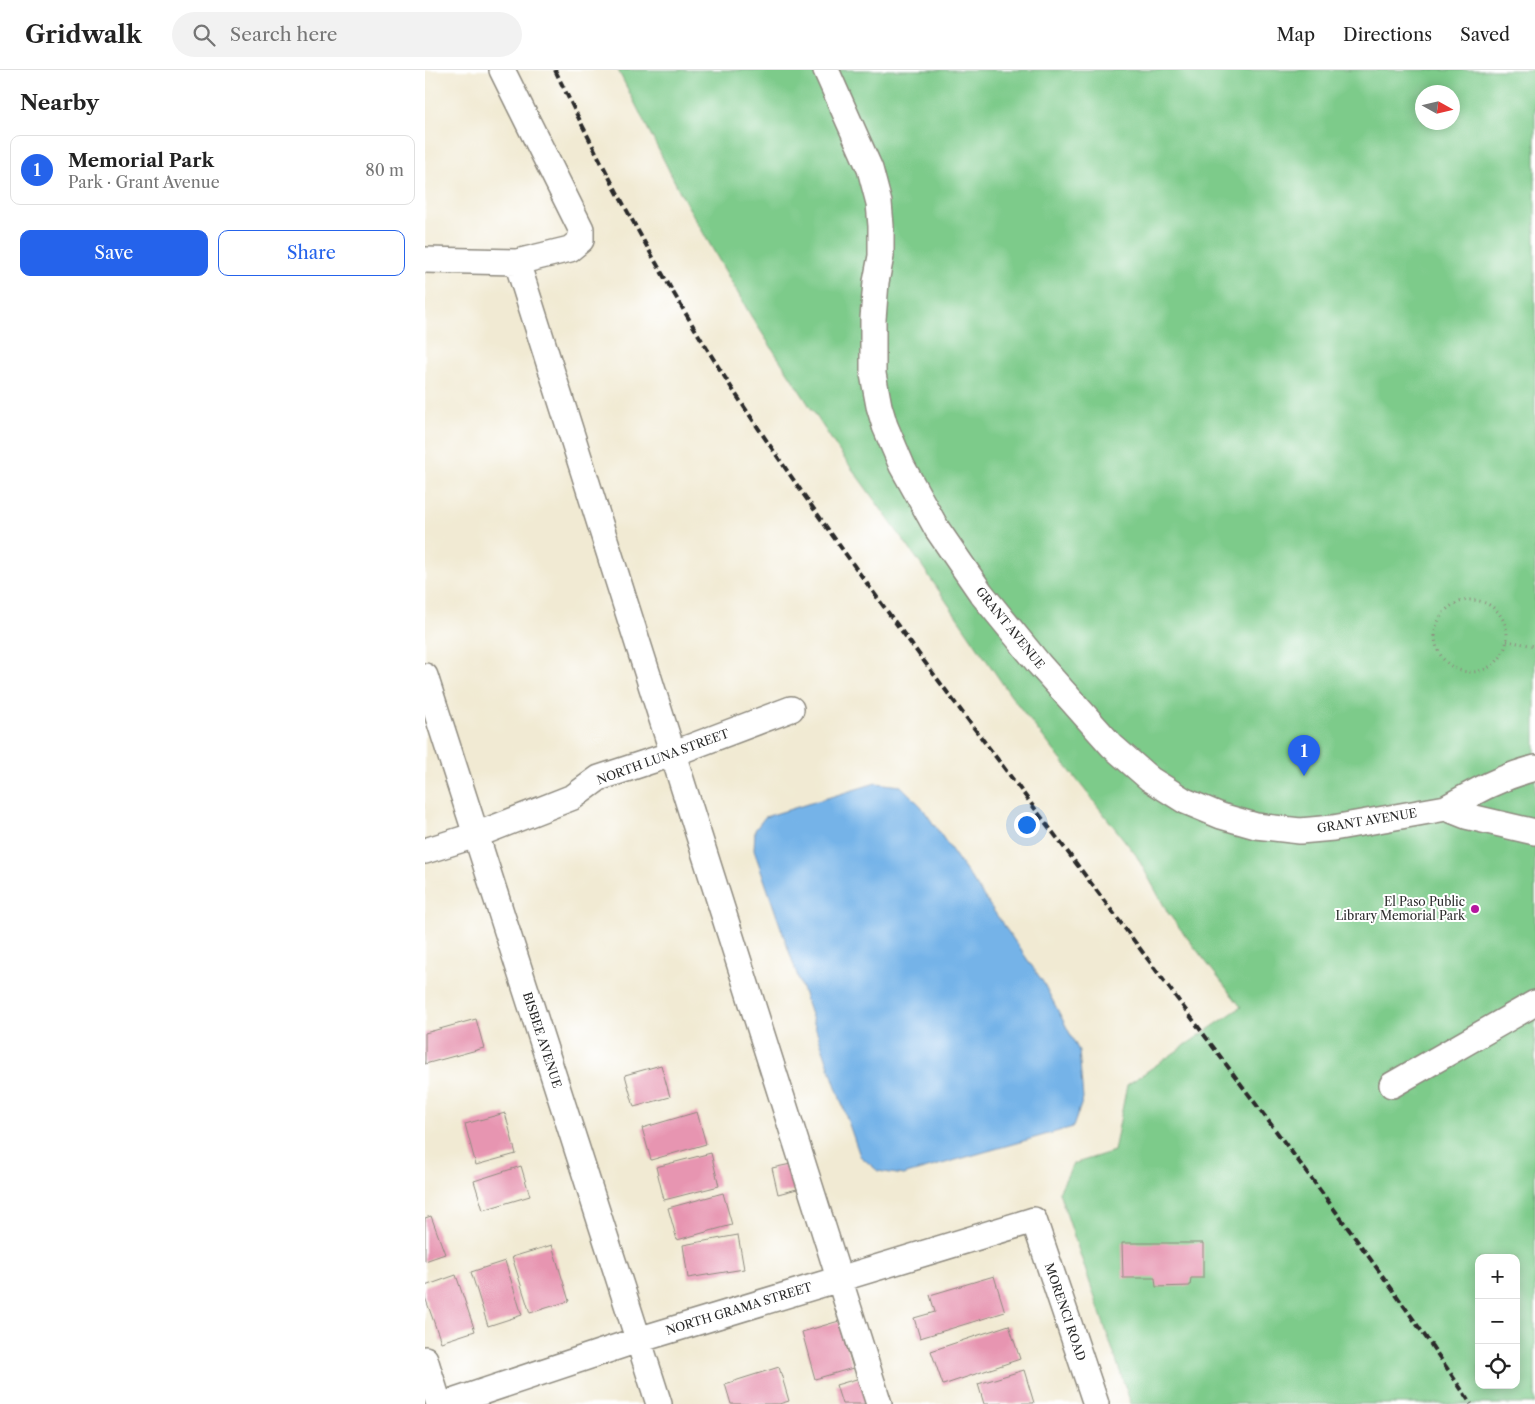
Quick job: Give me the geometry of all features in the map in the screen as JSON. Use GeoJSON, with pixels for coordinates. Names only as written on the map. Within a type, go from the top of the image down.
{"type":"FeatureCollection","features":[{"type":"Feature","properties":{"kind":"street"},"geometry":{"type":"LineString","coordinates":[[425,260],[517,262],[570,249],[581,240],[581,229],[502,70]]}},
{"type":"Feature","properties":{"kind":"street","name":"GRANT AVENUE"},"geometry":{"type":"LineString","coordinates":[[826,70],[870,169],[879,203],[881,256],[876,282],[873,319],[873,374],[885,426],[902,466],[937,529],[981,593],[1039,664],[1112,746],[1150,779],[1185,801],[1221,816],[1256,826],[1300,831],[1333,828],[1446,808]]}},
{"type":"Feature","properties":{"kind":"street"},"geometry":{"type":"LineString","coordinates":[[517,262],[879,1404]]}},
{"type":"Feature","properties":{"kind":"street","name":"BISBEE AVENUE"},"geometry":{"type":"LineString","coordinates":[[425,676],[659,1404]]}},
{"type":"Feature","properties":{"kind":"street","name":"NORTH LUNA STREET"},"geometry":{"type":"LineString","coordinates":[[425,851],[476,835],[573,797],[599,778],[672,754],[791,709]]}},
{"type":"Feature","properties":{"kind":"street"},"geometry":{"type":"LineString","coordinates":[[1446,808],[1512,774],[1535,768]]}},
{"type":"Feature","properties":{"kind":"street"},"geometry":{"type":"LineString","coordinates":[[1446,808],[1466,816],[1535,832]]}},
{"type":"Feature","properties":{"kind":"street"},"geometry":{"type":"LineString","coordinates":[[1393,1085],[1535,1003]]}},
{"type":"Feature","properties":{"kind":"street","name":"NORTH GRAMA STREET"},"geometry":{"type":"LineString","coordinates":[[445,1404],[639,1340],[1034,1220]]}},
{"type":"Feature","properties":{"kind":"street","name":"MORENCI ROAD"},"geometry":{"type":"LineString","coordinates":[[1034,1220],[1096,1404]]}},
{"type":"Feature","properties":{"kind":"street"},"geometry":{"type":"LineString","coordinates":[[425,1359],[439,1404]]}},
{"type":"Feature","properties":{"kind":"path"},"geometry":{"type":"LineString","coordinates":[[1471,600],[1483,602],[1494,608],[1502,618],[1506,629],[1507,641],[1497,662],[1487,669],[1465,672],[1453,668],[1438,652],[1435,628],[1440,617],[1448,608],[1459,602],[1471,600]]}},
{"type":"Feature","properties":{"kind":"path"},"geometry":{"type":"LineString","coordinates":[[1507,641],[1535,646]]}},
{"type":"Feature","properties":{"kind":"green space"},"geometry":{"type":"Polygon","coordinates":[[[618,70],[1535,70],[1535,1404],[1131,1404],[1059,1192],[1073,1164],[1114,1151],[1127,1085],[1241,1007],[1168,913],[1136,855],[1011,696],[920,563],[839,451],[751,316],[681,194],[618,70]]]}},
{"type":"Feature","properties":{"kind":"water"},"geometry":{"type":"Polygon","coordinates":[[[876,783],[901,786],[921,806],[1043,982],[1079,1051],[1083,1099],[1073,1127],[903,1175],[878,1171],[860,1156],[754,850],[755,830],[765,817],[876,783]]]}},
{"type":"Feature","properties":{"kind":"building"},"geometry":{"type":"Polygon","coordinates":[[[476,1019],[484,1048],[425,1064],[425,1033],[476,1019]]]}},
{"type":"Feature","properties":{"kind":"building"},"geometry":{"type":"Polygon","coordinates":[[[661,1065],[670,1097],[634,1107],[625,1075],[661,1065]]]}},
{"type":"Feature","properties":{"kind":"building"},"geometry":{"type":"Polygon","coordinates":[[[697,1112],[706,1144],[651,1160],[642,1128],[697,1112]]]}},
{"type":"Feature","properties":{"kind":"building"},"geometry":{"type":"Polygon","coordinates":[[[505,1113],[516,1154],[476,1165],[465,1124],[505,1113]]]}},
{"type":"Feature","properties":{"kind":"building"},"geometry":{"type":"Polygon","coordinates":[[[711,1153],[719,1186],[664,1200],[656,1167],[711,1153]]]}},
{"type":"Feature","properties":{"kind":"building"},"geometry":{"type":"Polygon","coordinates":[[[791,1164],[797,1189],[778,1194],[772,1168],[791,1164]]]}},
{"type":"Feature","properties":{"kind":"building"},"geometry":{"type":"Polygon","coordinates":[[[521,1166],[530,1196],[483,1210],[474,1181],[521,1166]]]}},
{"type":"Feature","properties":{"kind":"building"},"geometry":{"type":"Polygon","coordinates":[[[723,1193],[732,1225],[677,1240],[668,1208],[723,1193]]]}},
{"type":"Feature","properties":{"kind":"building"},"geometry":{"type":"Polygon","coordinates":[[[431,1216],[445,1254],[425,1261],[425,1218],[431,1216]]]}},
{"type":"Feature","properties":{"kind":"building"},"geometry":{"type":"Polygon","coordinates":[[[738,1235],[744,1269],[688,1278],[683,1245],[738,1235]]]}},
{"type":"Feature","properties":{"kind":"building"},"geometry":{"type":"Polygon","coordinates":[[[1122,1243],[1203,1243],[1203,1278],[1191,1278],[1190,1286],[1156,1287],[1155,1278],[1123,1278],[1122,1243]]]}},
{"type":"Feature","properties":{"kind":"building"},"geometry":{"type":"Polygon","coordinates":[[[552,1245],[569,1301],[530,1313],[512,1257],[552,1245]]]}},
{"type":"Feature","properties":{"kind":"building"},"geometry":{"type":"Polygon","coordinates":[[[505,1261],[522,1315],[488,1326],[471,1272],[505,1261]]]}},
{"type":"Feature","properties":{"kind":"building"},"geometry":{"type":"Polygon","coordinates":[[[456,1275],[475,1331],[441,1342],[425,1297],[425,1286],[456,1275]]]}},
{"type":"Feature","properties":{"kind":"building"},"geometry":{"type":"Polygon","coordinates":[[[994,1276],[1005,1312],[920,1338],[914,1318],[935,1312],[930,1295],[994,1276]]]}},
{"type":"Feature","properties":{"kind":"building"},"geometry":{"type":"Polygon","coordinates":[[[839,1321],[853,1368],[815,1379],[802,1332],[839,1321]]]}},
{"type":"Feature","properties":{"kind":"building"},"geometry":{"type":"Polygon","coordinates":[[[1009,1325],[1020,1359],[943,1385],[931,1351],[1009,1325]]]}},
{"type":"Feature","properties":{"kind":"building"},"geometry":{"type":"Polygon","coordinates":[[[779,1367],[789,1401],[779,1404],[731,1404],[725,1384],[779,1367]]]}},
{"type":"Feature","properties":{"kind":"building"},"geometry":{"type":"Polygon","coordinates":[[[1024,1370],[1034,1403],[984,1404],[978,1384],[1024,1370]]]}},
{"type":"Feature","properties":{"kind":"building"},"geometry":{"type":"Polygon","coordinates":[[[860,1378],[868,1404],[842,1404],[836,1385],[860,1378]]]}},
{"type":"Feature","properties":{"kind":"railway"},"geometry":{"type":"LineString","coordinates":[[555,70],[617,192],[662,272],[733,390],[770,446],[847,556],[927,665],[1359,1244],[1471,1404]]}},
{"type":"Feature","properties":{"kind":"place","name":"Memorial Park"},"geometry":{"type":"Point","coordinates":[1304,776]}},
{"type":"Feature","properties":{"kind":"place","name":"El Paso Public Library Memorial Park"},"geometry":{"type":"Point","coordinates":[1475,909]}}]}
